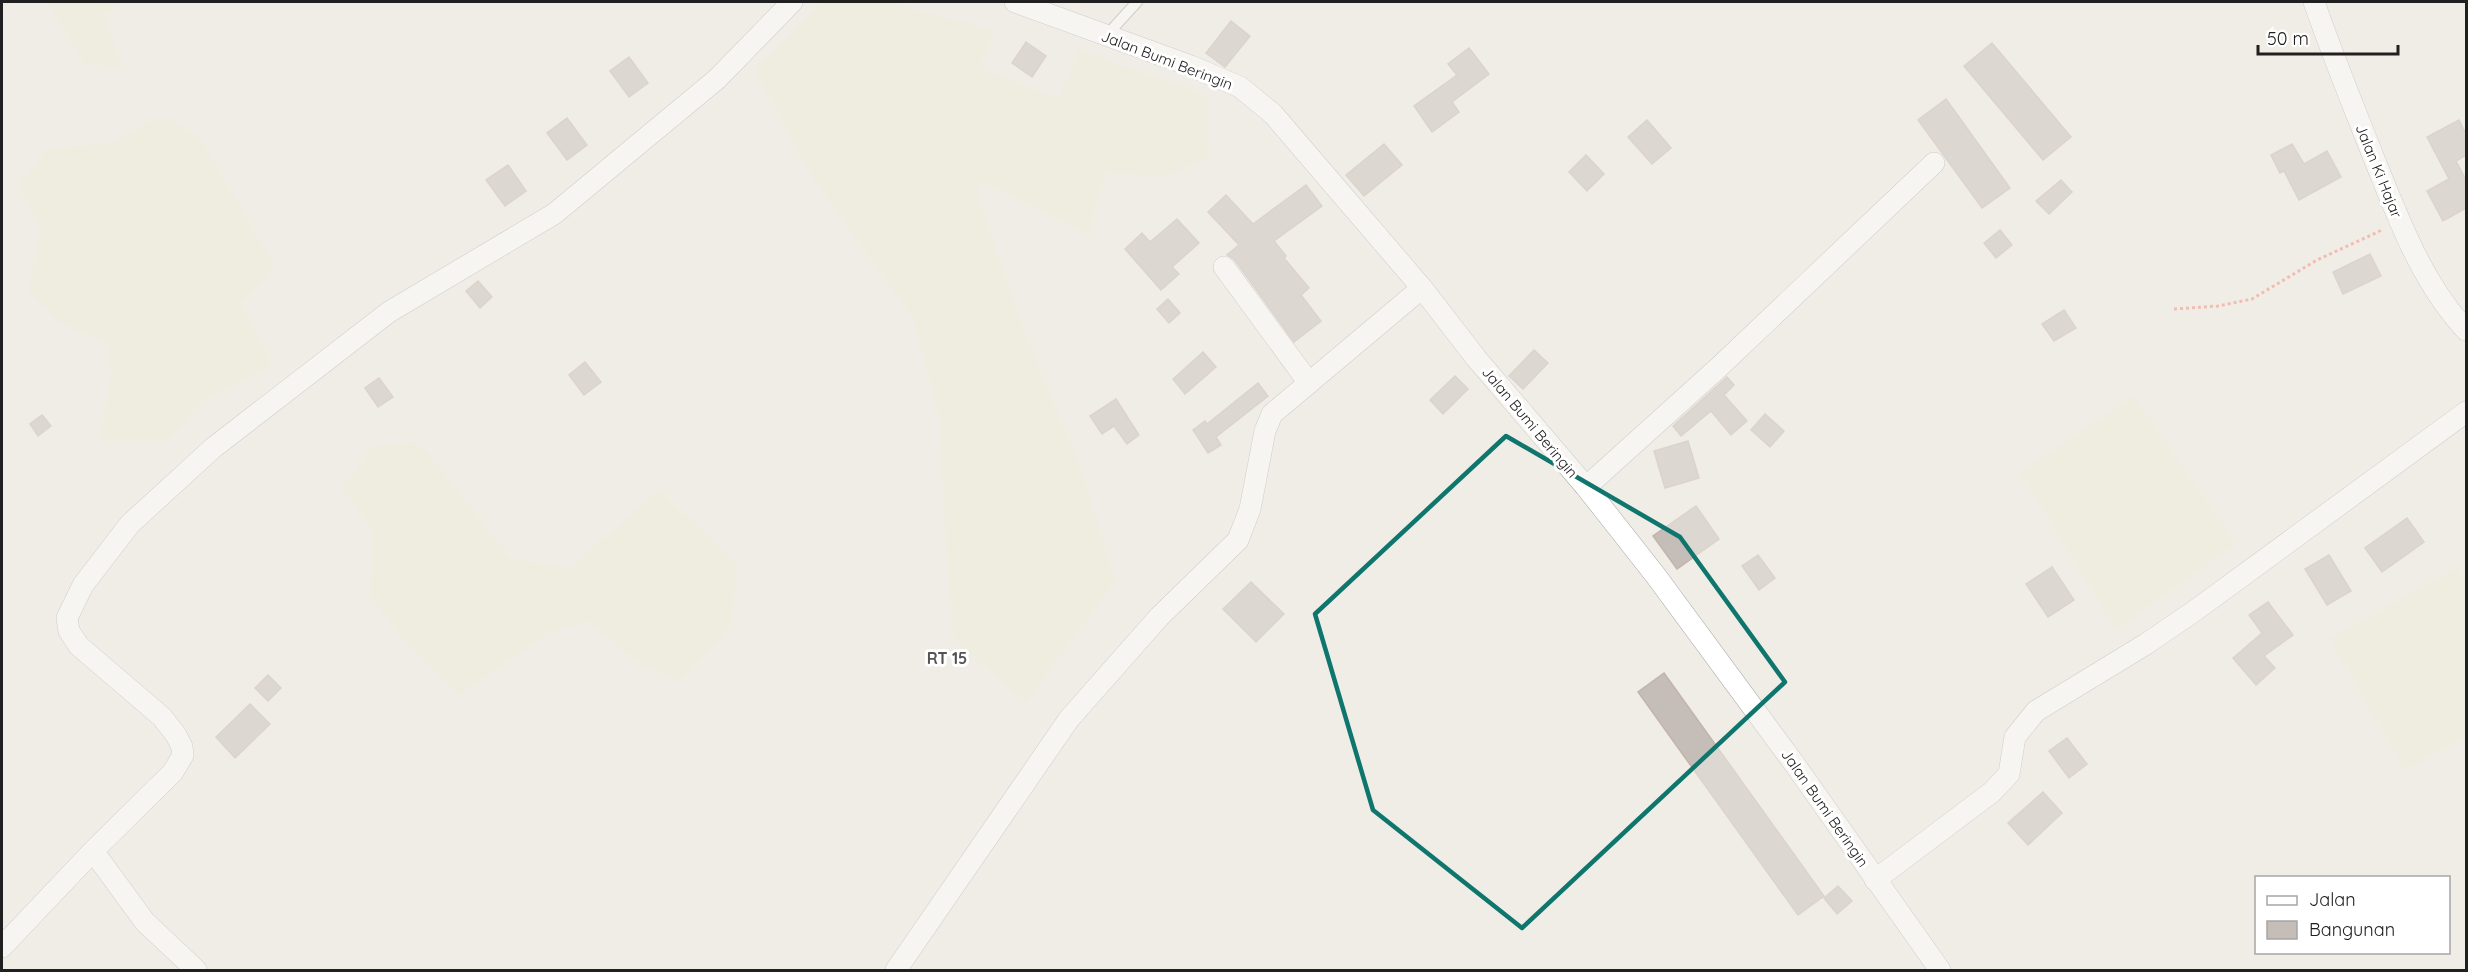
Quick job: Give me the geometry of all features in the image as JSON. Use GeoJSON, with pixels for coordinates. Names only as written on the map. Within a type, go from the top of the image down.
{"type":"FeatureCollection","features":[{"type":"Feature","properties":{"kind":"street"},"geometry":{"type":"LineString","coordinates":[[2,947],[93,851],[173,772],[183,756],[182,747],[176,735],[162,717],[79,646],[69,631],[67,618],[83,585],[130,524],[213,448],[388,312],[554,214],[717,79],[792,2]]}},
{"type":"Feature","properties":{"kind":"street","name":"Jalan Bumi Beringin"},"geometry":{"type":"LineString","coordinates":[[1015,2],[1191,66],[1240,87],[1274,114],[1422,288],[1476,358],[1586,487],[1656,576],[1793,762],[1940,970]]}},
{"type":"Feature","properties":{"kind":"street","name":"Jalan Ki Hajar"},"geometry":{"type":"LineString","coordinates":[[2314,2],[2399,221],[2445,306],[2466,330]]}},
{"type":"Feature","properties":{"kind":"street"},"geometry":{"type":"LineString","coordinates":[[1586,487],[1718,368],[1934,163]]}},
{"type":"Feature","properties":{"kind":"street"},"geometry":{"type":"LineString","coordinates":[[1224,267],[1309,382]]}},
{"type":"Feature","properties":{"kind":"street"},"geometry":{"type":"LineString","coordinates":[[896,970],[1069,719],[1159,617],[1238,540],[1250,509],[1264,431],[1272,414],[1422,288]]}},
{"type":"Feature","properties":{"kind":"street"},"geometry":{"type":"LineString","coordinates":[[1875,880],[1992,792],[2006,778],[2010,770],[2015,737],[2036,711],[2146,644],[2193,612],[2466,412]]}},
{"type":"Feature","properties":{"kind":"street"},"geometry":{"type":"LineString","coordinates":[[93,851],[145,922],[196,970]]}},
{"type":"Feature","properties":{"kind":"lane"},"geometry":{"type":"LineString","coordinates":[[1106,36],[1137,2]]}},
{"type":"Feature","properties":{"kind":"path"},"geometry":{"type":"LineString","coordinates":[[2174,309],[2218,306],[2252,299],[2317,260],[2399,221]]}},
{"type":"Feature","properties":{"kind":"highlighted area"},"geometry":{"type":"Polygon","coordinates":[[[1506,436],[1680,537],[1785,682],[1522,928],[1373,810],[1315,614],[1506,436]]]}},
{"type":"Feature","properties":{"kind":"green space"},"geometry":{"type":"Polygon","coordinates":[[[48,2],[121,2],[104,15],[122,67],[84,64],[48,2]]]}},
{"type":"Feature","properties":{"kind":"green space"},"geometry":{"type":"Polygon","coordinates":[[[823,2],[888,2],[995,31],[979,67],[1059,100],[1079,50],[1207,96],[1209,156],[1167,176],[1105,173],[1088,235],[983,182],[976,191],[1025,334],[1079,463],[1115,581],[1026,703],[954,639],[939,415],[913,318],[813,178],[755,71],[823,2]]]}},
{"type":"Feature","properties":{"kind":"green space"},"geometry":{"type":"Polygon","coordinates":[[[150,121],[174,121],[201,140],[275,266],[242,304],[272,365],[202,402],[168,441],[99,440],[112,372],[107,343],[61,323],[28,292],[41,230],[18,185],[49,148],[112,144],[150,121]]]}},
{"type":"Feature","properties":{"kind":"green space"},"geometry":{"type":"Polygon","coordinates":[[[2134,396],[2236,544],[2116,629],[2020,472],[2134,396]]]}},
{"type":"Feature","properties":{"kind":"green space"},"geometry":{"type":"Polygon","coordinates":[[[414,442],[426,451],[510,558],[569,569],[659,490],[737,565],[732,625],[681,681],[642,665],[588,621],[548,633],[460,695],[409,645],[370,598],[372,528],[342,488],[374,446],[414,442]]]}},
{"type":"Feature","properties":{"kind":"green space"},"geometry":{"type":"Polygon","coordinates":[[[2458,567],[2466,579],[2466,736],[2405,770],[2330,639],[2458,567]]]}},
{"type":"Feature","properties":{"kind":"building"},"geometry":{"type":"Polygon","coordinates":[[[1231,21],[1250,36],[1225,67],[1206,53],[1231,21]]]}},
{"type":"Feature","properties":{"kind":"building"},"geometry":{"type":"Polygon","coordinates":[[[1026,42],[1046,56],[1032,77],[1012,63],[1026,42]]]}},
{"type":"Feature","properties":{"kind":"building"},"geometry":{"type":"Polygon","coordinates":[[[1992,43],[2071,137],[2043,160],[1964,66],[1992,43]]]}},
{"type":"Feature","properties":{"kind":"building"},"geometry":{"type":"Polygon","coordinates":[[[1469,48],[1489,74],[1452,102],[1459,112],[1432,132],[1414,106],[1457,75],[1448,64],[1469,48]]]}},
{"type":"Feature","properties":{"kind":"building"},"geometry":{"type":"Polygon","coordinates":[[[629,57],[648,83],[629,97],[610,71],[629,57]]]}},
{"type":"Feature","properties":{"kind":"building"},"geometry":{"type":"Polygon","coordinates":[[[1946,99],[2010,188],[1982,208],[1918,120],[1946,99]]]}},
{"type":"Feature","properties":{"kind":"building"},"geometry":{"type":"Polygon","coordinates":[[[567,118],[587,145],[567,160],[547,133],[567,118]]]}},
{"type":"Feature","properties":{"kind":"building"},"geometry":{"type":"Polygon","coordinates":[[[1647,120],[1671,148],[1652,164],[1628,137],[1647,120]]]}},
{"type":"Feature","properties":{"kind":"building"},"geometry":{"type":"Polygon","coordinates":[[[2459,120],[2466,134],[2466,155],[2456,161],[2466,180],[2466,208],[2443,221],[2427,191],[2449,179],[2427,137],[2459,120]]]}},
{"type":"Feature","properties":{"kind":"building"},"geometry":{"type":"Polygon","coordinates":[[[1384,144],[1402,165],[1364,196],[1346,175],[1384,144]]]}},
{"type":"Feature","properties":{"kind":"building"},"geometry":{"type":"Polygon","coordinates":[[[2292,144],[2304,164],[2327,151],[2341,177],[2299,200],[2284,171],[2280,173],[2271,155],[2292,144]]]}},
{"type":"Feature","properties":{"kind":"building"},"geometry":{"type":"Polygon","coordinates":[[[1586,155],[1604,174],[1587,191],[1569,172],[1586,155]]]}},
{"type":"Feature","properties":{"kind":"building"},"geometry":{"type":"Polygon","coordinates":[[[508,165],[526,191],[505,206],[486,180],[508,165]]]}},
{"type":"Feature","properties":{"kind":"building"},"geometry":{"type":"Polygon","coordinates":[[[2061,180],[2072,192],[2049,214],[2036,201],[2061,180]]]}},
{"type":"Feature","properties":{"kind":"building"},"geometry":{"type":"Polygon","coordinates":[[[1306,185],[1322,206],[1274,241],[1286,256],[1284,258],[1309,288],[1301,295],[1321,321],[1294,342],[1234,259],[1227,255],[1239,245],[1208,212],[1226,195],[1253,224],[1306,185]]]}},
{"type":"Feature","properties":{"kind":"building"},"geometry":{"type":"Polygon","coordinates":[[[1177,219],[1199,243],[1172,267],[1179,274],[1161,290],[1125,249],[1142,233],[1150,242],[1177,219]]]}},
{"type":"Feature","properties":{"kind":"building"},"geometry":{"type":"Polygon","coordinates":[[[2000,230],[2012,245],[1996,258],[1984,243],[2000,230]]]}},
{"type":"Feature","properties":{"kind":"building"},"geometry":{"type":"Polygon","coordinates":[[[2370,254],[2381,276],[2343,294],[2333,272],[2370,254]]]}},
{"type":"Feature","properties":{"kind":"building"},"geometry":{"type":"Polygon","coordinates":[[[478,281],[492,297],[480,308],[466,291],[478,281]]]}},
{"type":"Feature","properties":{"kind":"building"},"geometry":{"type":"Polygon","coordinates":[[[1168,299],[1180,313],[1169,323],[1157,309],[1168,299]]]}},
{"type":"Feature","properties":{"kind":"building"},"geometry":{"type":"Polygon","coordinates":[[[2064,310],[2076,328],[2054,341],[2042,324],[2064,310]]]}},
{"type":"Feature","properties":{"kind":"building"},"geometry":{"type":"Polygon","coordinates":[[[1534,350],[1548,363],[1523,389],[1509,376],[1534,350]]]}},
{"type":"Feature","properties":{"kind":"building"},"geometry":{"type":"Polygon","coordinates":[[[1203,352],[1216,367],[1185,394],[1173,379],[1203,352]]]}},
{"type":"Feature","properties":{"kind":"building"},"geometry":{"type":"Polygon","coordinates":[[[585,362],[601,382],[584,395],[569,375],[585,362]]]}},
{"type":"Feature","properties":{"kind":"building"},"geometry":{"type":"Polygon","coordinates":[[[1455,376],[1468,389],[1443,414],[1430,400],[1455,376]]]}},
{"type":"Feature","properties":{"kind":"building"},"geometry":{"type":"Polygon","coordinates":[[[1727,377],[1734,385],[1724,395],[1747,421],[1731,435],[1711,411],[1681,436],[1673,426],[1727,377]]]}},
{"type":"Feature","properties":{"kind":"building"},"geometry":{"type":"Polygon","coordinates":[[[379,378],[393,397],[378,407],[365,388],[379,378]]]}},
{"type":"Feature","properties":{"kind":"building"},"geometry":{"type":"Polygon","coordinates":[[[1258,383],[1268,396],[1216,437],[1221,445],[1208,453],[1193,430],[1205,421],[1207,424],[1258,383]]]}},
{"type":"Feature","properties":{"kind":"building"},"geometry":{"type":"Polygon","coordinates":[[[1116,399],[1139,435],[1127,444],[1114,426],[1102,434],[1090,416],[1116,399]]]}},
{"type":"Feature","properties":{"kind":"building"},"geometry":{"type":"Polygon","coordinates":[[[1765,414],[1784,431],[1770,447],[1751,430],[1765,414]]]}},
{"type":"Feature","properties":{"kind":"building"},"geometry":{"type":"Polygon","coordinates":[[[42,415],[51,426],[38,436],[30,424],[42,415]]]}},
{"type":"Feature","properties":{"kind":"building"},"geometry":{"type":"Polygon","coordinates":[[[1688,441],[1699,478],[1665,488],[1654,451],[1688,441]]]}},
{"type":"Feature","properties":{"kind":"building"},"geometry":{"type":"Polygon","coordinates":[[[1696,506],[1719,539],[1677,569],[1653,536],[1696,506]]]}},
{"type":"Feature","properties":{"kind":"building"},"geometry":{"type":"Polygon","coordinates":[[[2407,518],[2424,542],[2382,572],[2365,548],[2407,518]]]}},
{"type":"Feature","properties":{"kind":"building"},"geometry":{"type":"Polygon","coordinates":[[[1758,555],[1775,578],[1759,590],[1742,566],[1758,555]]]}},
{"type":"Feature","properties":{"kind":"building"},"geometry":{"type":"Polygon","coordinates":[[[2329,555],[2351,591],[2327,605],[2305,569],[2329,555]]]}},
{"type":"Feature","properties":{"kind":"building"},"geometry":{"type":"Polygon","coordinates":[[[2052,567],[2074,600],[2048,617],[2026,584],[2052,567]]]}},
{"type":"Feature","properties":{"kind":"building"},"geometry":{"type":"Polygon","coordinates":[[[1251,582],[1284,614],[1256,642],[1223,609],[1251,582]]]}},
{"type":"Feature","properties":{"kind":"building"},"geometry":{"type":"Polygon","coordinates":[[[2268,602],[2293,635],[2264,656],[2275,668],[2256,685],[2233,658],[2262,633],[2249,615],[2268,602]]]}},
{"type":"Feature","properties":{"kind":"building"},"geometry":{"type":"Polygon","coordinates":[[[1664,673],[1824,896],[1798,915],[1638,692],[1664,673]]]}},
{"type":"Feature","properties":{"kind":"building"},"geometry":{"type":"Polygon","coordinates":[[[268,675],[281,688],[268,701],[255,688],[268,675]]]}},
{"type":"Feature","properties":{"kind":"building"},"geometry":{"type":"Polygon","coordinates":[[[250,704],[270,724],[235,758],[216,737],[250,704]]]}},
{"type":"Feature","properties":{"kind":"building"},"geometry":{"type":"Polygon","coordinates":[[[2067,738],[2087,764],[2069,778],[2049,751],[2067,738]]]}},
{"type":"Feature","properties":{"kind":"building"},"geometry":{"type":"Polygon","coordinates":[[[2043,792],[2062,813],[2028,845],[2008,823],[2043,792]]]}},
{"type":"Feature","properties":{"kind":"building"},"geometry":{"type":"Polygon","coordinates":[[[1838,886],[1852,901],[1837,914],[1824,898],[1838,886]]]}},
{"type":"Feature","properties":{"kind":"district","name":"RT 15"},"geometry":{"type":"Point","coordinates":[947,658]}}]}
